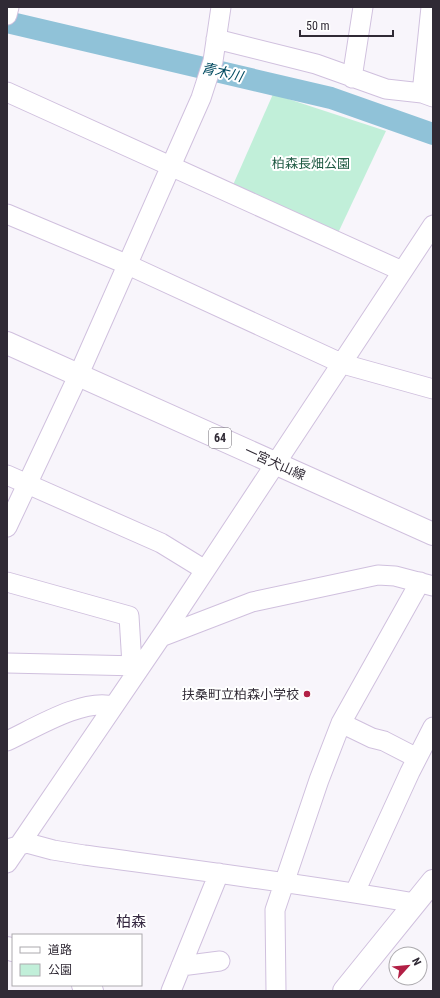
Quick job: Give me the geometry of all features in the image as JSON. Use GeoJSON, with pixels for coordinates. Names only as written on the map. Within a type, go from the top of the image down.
{"type":"FeatureCollection","features":[{"type":"Feature","properties":{"kind":"main road","name":"一宮犬山線"},"geometry":{"type":"LineString","coordinates":[[7,342],[433,534]]}},
{"type":"Feature","properties":{"kind":"main road"},"geometry":{"type":"LineString","coordinates":[[344,991],[433,881]]}},
{"type":"Feature","properties":{"kind":"street"},"geometry":{"type":"LineString","coordinates":[[7,16],[8,7]]}},
{"type":"Feature","properties":{"kind":"street"},"geometry":{"type":"LineString","coordinates":[[7,527],[79,374],[126,264],[147,224],[170,166],[201,98],[213,61],[221,7]]}},
{"type":"Feature","properties":{"kind":"street"},"geometry":{"type":"LineString","coordinates":[[352,78],[363,7]]}},
{"type":"Feature","properties":{"kind":"street"},"geometry":{"type":"LineString","coordinates":[[216,39],[316,64],[386,89],[428,95],[431,7]]}},
{"type":"Feature","properties":{"kind":"street"},"geometry":{"type":"LineString","coordinates":[[7,92],[402,271]]}},
{"type":"Feature","properties":{"kind":"street"},"geometry":{"type":"LineString","coordinates":[[7,214],[126,264],[343,364],[433,389]]}},
{"type":"Feature","properties":{"kind":"street"},"geometry":{"type":"LineString","coordinates":[[7,863],[12,848],[114,706],[136,665],[161,637],[433,226]]}},
{"type":"Feature","properties":{"kind":"street"},"geometry":{"type":"LineString","coordinates":[[7,475],[161,543],[205,570]]}},
{"type":"Feature","properties":{"kind":"street"},"geometry":{"type":"LineString","coordinates":[[161,637],[252,602],[378,575],[395,576],[426,584],[341,723],[283,883],[275,910],[276,991]]}},
{"type":"Feature","properties":{"kind":"street"},"geometry":{"type":"LineString","coordinates":[[7,582],[129,616],[136,665]]}},
{"type":"Feature","properties":{"kind":"street"},"geometry":{"type":"LineString","coordinates":[[7,663],[136,665]]}},
{"type":"Feature","properties":{"kind":"street"},"geometry":{"type":"LineString","coordinates":[[7,741],[69,712],[90,705],[107,704],[114,706]]}},
{"type":"Feature","properties":{"kind":"street"},"geometry":{"type":"LineString","coordinates":[[341,723],[372,738],[424,753]]}},
{"type":"Feature","properties":{"kind":"street"},"geometry":{"type":"LineString","coordinates":[[355,892],[424,753],[433,728]]}},
{"type":"Feature","properties":{"kind":"street"},"geometry":{"type":"LineString","coordinates":[[12,848],[27,843],[53,850],[355,892],[415,903]]}},
{"type":"Feature","properties":{"kind":"street"},"geometry":{"type":"LineString","coordinates":[[171,991],[219,873]]}},
{"type":"Feature","properties":{"kind":"street"},"geometry":{"type":"LineString","coordinates":[[181,966],[220,961]]}},
{"type":"Feature","properties":{"kind":"green space","name":"柏森長畑公園"},"geometry":{"type":"Polygon","coordinates":[[[273,94],[386,131],[338,233],[233,185],[273,94]]]}},
{"type":"Feature","properties":{"kind":"waterway","name":"青木川"},"geometry":{"type":"LineString","coordinates":[[7,22],[331,98],[433,134]]}},
{"type":"Feature","properties":{"kind":"place","name":"扶桑町立柏森小学校"},"geometry":{"type":"Point","coordinates":[307,694]}},
{"type":"Feature","properties":{"kind":"district","name":"柏森"},"geometry":{"type":"Point","coordinates":[131,922]}}]}
